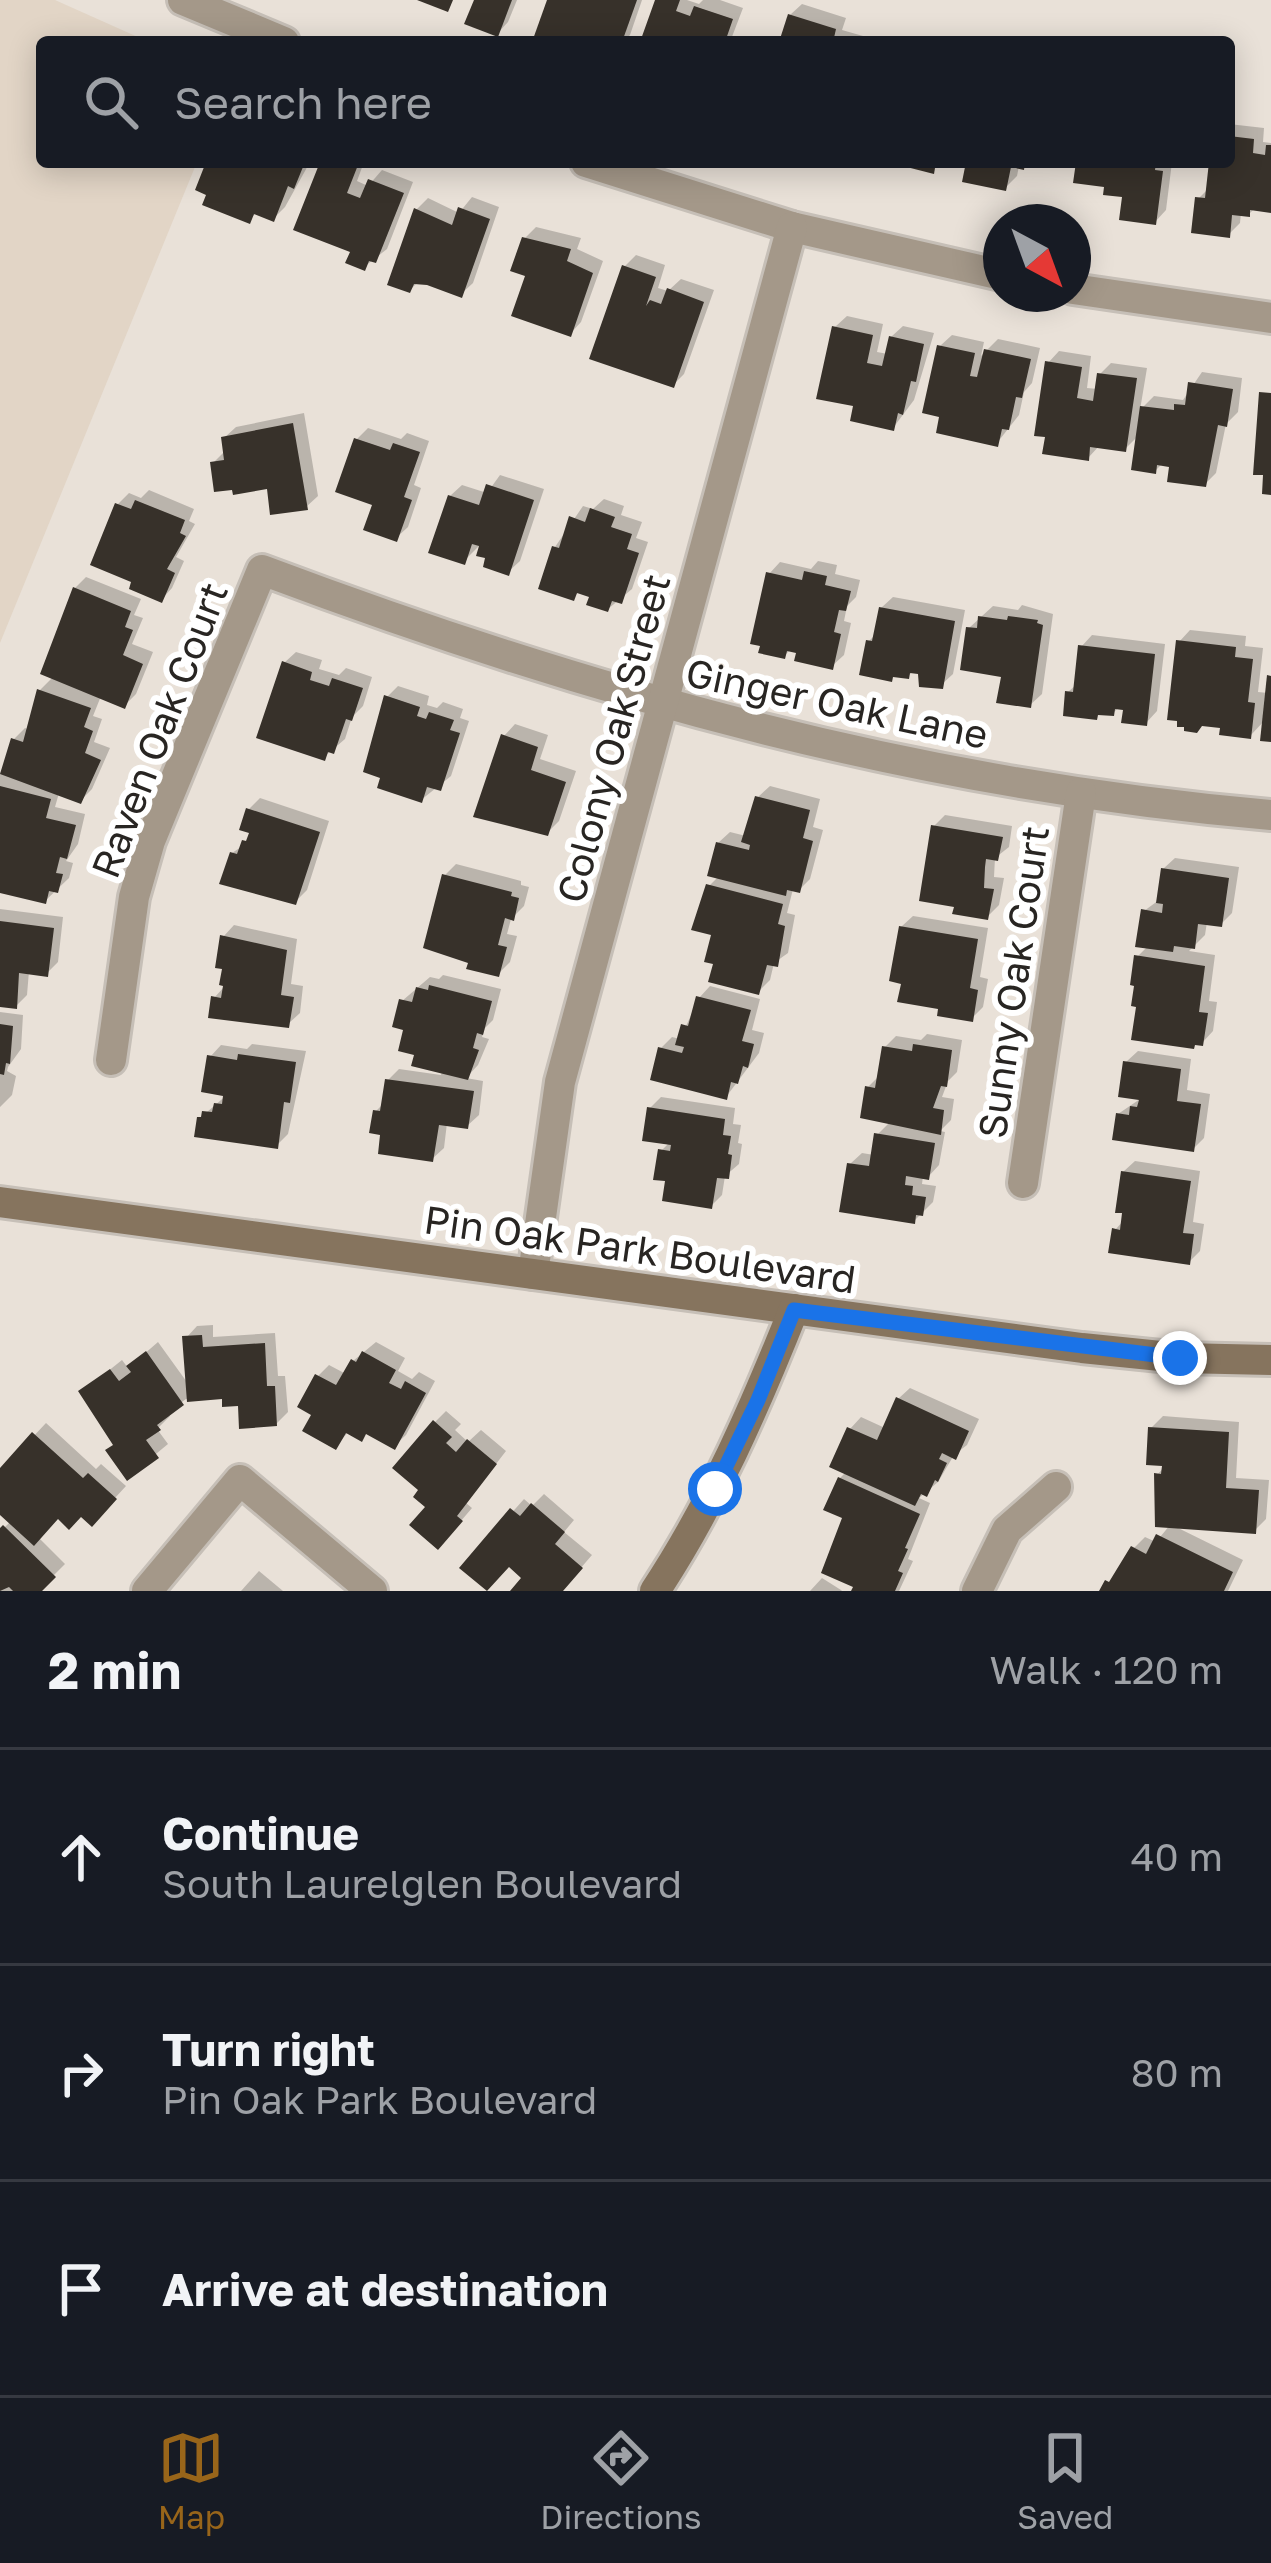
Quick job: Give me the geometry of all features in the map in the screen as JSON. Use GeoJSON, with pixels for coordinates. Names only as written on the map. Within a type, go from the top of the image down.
{"type":"FeatureCollection","features":[{"type":"Feature","properties":{"kind":"street"},"geometry":{"type":"LineString","coordinates":[[183,0],[270,36]]}},
{"type":"Feature","properties":{"kind":"street"},"geometry":{"type":"LineString","coordinates":[[605,168],[792,226],[983,271]]}},
{"type":"Feature","properties":{"kind":"street","name":"Colony Oak Street"},"geometry":{"type":"LineString","coordinates":[[533,1274],[560,1082],[792,226]]}},
{"type":"Feature","properties":{"kind":"street"},"geometry":{"type":"LineString","coordinates":[[1091,292],[1271,318]]}},
{"type":"Feature","properties":{"kind":"street","name":"Ginger Oak Lane"},"geometry":{"type":"LineString","coordinates":[[262,570],[421,630],[662,705],[833,747],[1081,793],[1271,815]]}},
{"type":"Feature","properties":{"kind":"street","name":"Raven Oak Court"},"geometry":{"type":"LineString","coordinates":[[111,1060],[134,897],[150,841],[262,570]]}},
{"type":"Feature","properties":{"kind":"street","name":"Sunny Oak Court"},"geometry":{"type":"LineString","coordinates":[[1023,1183],[1081,793]]}},
{"type":"Feature","properties":{"kind":"street","name":"Pin Oak Park Boulevard"},"geometry":{"type":"LineString","coordinates":[[0,1202],[1102,1350],[1271,1360]]}},
{"type":"Feature","properties":{"kind":"street"},"geometry":{"type":"LineString","coordinates":[[655,1591],[715,1489],[794,1310]]}},
{"type":"Feature","properties":{"kind":"street"},"geometry":{"type":"LineString","coordinates":[[147,1591],[240,1480],[372,1591]]}},
{"type":"Feature","properties":{"kind":"street"},"geometry":{"type":"LineString","coordinates":[[977,1591],[1007,1530],[1056,1487]]}},
{"type":"Feature","properties":{"kind":"shaded area"},"geometry":{"type":"Polygon","coordinates":[[[0,0],[55,0],[136,36],[36,36],[36,168],[195,168],[0,643],[0,0]]]}},
{"type":"Feature","properties":{"kind":"building"},"geometry":{"type":"Polygon","coordinates":[[[417,0],[453,0],[448,12],[417,0]]]}},
{"type":"Feature","properties":{"kind":"building"},"geometry":{"type":"Polygon","coordinates":[[[474,0],[512,0],[498,36],[464,24],[474,0]]]}},
{"type":"Feature","properties":{"kind":"building"},"geometry":{"type":"Polygon","coordinates":[[[547,0],[637,0],[624,36],[534,36],[547,0]]]}},
{"type":"Feature","properties":{"kind":"building"},"geometry":{"type":"Polygon","coordinates":[[[655,0],[680,0],[676,11],[690,16],[694,6],[733,19],[727,36],[642,36],[655,0]]]}},
{"type":"Feature","properties":{"kind":"building"},"geometry":{"type":"Polygon","coordinates":[[[788,14],[836,29],[834,36],[781,36],[788,14]]]}},
{"type":"Feature","properties":{"kind":"building"},"geometry":{"type":"Polygon","coordinates":[[[1235,137],[1254,139],[1253,153],[1265,155],[1266,145],[1271,145],[1271,213],[1250,210],[1250,217],[1232,215],[1230,238],[1191,233],[1195,197],[1205,198],[1208,168],[1235,168],[1235,137]]]}},
{"type":"Feature","properties":{"kind":"building"},"geometry":{"type":"Polygon","coordinates":[[[204,168],[303,168],[294,189],[288,186],[274,222],[254,214],[250,224],[202,205],[206,195],[195,190],[204,168]]]}},
{"type":"Feature","properties":{"kind":"building"},"geometry":{"type":"Polygon","coordinates":[[[318,168],[357,168],[347,193],[360,198],[368,179],[404,193],[376,263],[369,261],[365,271],[345,263],[350,252],[293,230],[318,168]]]}},
{"type":"Feature","properties":{"kind":"building"},"geometry":{"type":"Polygon","coordinates":[[[965,168],[1011,168],[1006,191],[962,182],[965,168]]]}},
{"type":"Feature","properties":{"kind":"building"},"geometry":{"type":"Polygon","coordinates":[[[1075,168],[1163,171],[1156,225],[1119,220],[1122,197],[1103,195],[1104,187],[1073,183],[1075,168]]]}},
{"type":"Feature","properties":{"kind":"building"},"geometry":{"type":"Polygon","coordinates":[[[458,207],[490,219],[462,298],[427,285],[414,284],[410,293],[387,285],[414,208],[452,225],[458,207]]]}},
{"type":"Feature","properties":{"kind":"building"},"geometry":{"type":"Polygon","coordinates":[[[522,237],[571,249],[567,261],[593,273],[571,337],[511,316],[525,276],[510,271],[522,237]]]}},
{"type":"Feature","properties":{"kind":"building"},"geometry":{"type":"Polygon","coordinates":[[[622,265],[656,277],[646,306],[650,300],[661,304],[667,288],[704,302],[674,388],[589,359],[622,265]]]}},
{"type":"Feature","properties":{"kind":"building"},"geometry":{"type":"Polygon","coordinates":[[[832,326],[873,335],[867,363],[882,366],[889,336],[924,344],[916,382],[911,381],[894,431],[850,421],[853,406],[816,399],[832,326]]]}},
{"type":"Feature","properties":{"kind":"building"},"geometry":{"type":"Polygon","coordinates":[[[937,345],[975,353],[970,376],[977,377],[984,349],[1031,359],[1022,398],[1016,397],[1009,430],[1002,429],[998,447],[936,433],[939,417],[922,413],[937,345]]]}},
{"type":"Feature","properties":{"kind":"building"},"geometry":{"type":"Polygon","coordinates":[[[1045,361],[1082,367],[1077,398],[1093,401],[1097,373],[1137,378],[1126,452],[1090,447],[1089,461],[1042,454],[1045,437],[1034,436],[1045,361]]]}},
{"type":"Feature","properties":{"kind":"building"},"geometry":{"type":"Polygon","coordinates":[[[1188,382],[1233,389],[1227,427],[1218,425],[1206,487],[1167,482],[1169,467],[1157,465],[1156,474],[1131,470],[1140,406],[1174,410],[1174,404],[1185,405],[1188,382]]]}},
{"type":"Feature","properties":{"kind":"building"},"geometry":{"type":"Polygon","coordinates":[[[1259,392],[1271,393],[1271,495],[1262,494],[1263,475],[1253,475],[1259,392]]]}},
{"type":"Feature","properties":{"kind":"building"},"geometry":{"type":"Polygon","coordinates":[[[293,423],[308,510],[270,515],[267,489],[233,495],[232,490],[214,492],[210,462],[224,460],[221,437],[293,423]]]}},
{"type":"Feature","properties":{"kind":"building"},"geometry":{"type":"Polygon","coordinates":[[[354,438],[390,450],[393,443],[420,452],[404,497],[412,500],[397,542],[363,530],[372,505],[335,492],[354,438]]]}},
{"type":"Feature","properties":{"kind":"building"},"geometry":{"type":"Polygon","coordinates":[[[486,484],[534,500],[509,576],[483,567],[485,558],[476,556],[479,546],[472,544],[465,565],[428,553],[448,495],[479,505],[486,484]]]}},
{"type":"Feature","properties":{"kind":"building"},"geometry":{"type":"Polygon","coordinates":[[[135,500],[185,520],[180,533],[186,536],[167,569],[175,573],[162,603],[129,589],[131,582],[90,565],[115,503],[131,509],[135,500]]]}},
{"type":"Feature","properties":{"kind":"building"},"geometry":{"type":"Polygon","coordinates":[[[590,508],[615,517],[611,527],[632,534],[627,549],[639,553],[622,604],[612,601],[608,612],[586,605],[589,597],[577,593],[574,601],[538,589],[552,546],[559,548],[569,516],[585,522],[590,508]]]}},
{"type":"Feature","properties":{"kind":"building"},"geometry":{"type":"Polygon","coordinates":[[[804,571],[827,576],[825,585],[851,591],[846,611],[839,610],[834,632],[841,634],[833,670],[794,661],[796,653],[787,651],[785,659],[758,653],[760,646],[750,644],[766,572],[802,580],[804,571]]]}},
{"type":"Feature","properties":{"kind":"building"},"geometry":{"type":"Polygon","coordinates":[[[73,587],[131,611],[125,627],[133,630],[123,655],[143,664],[125,709],[40,674],[73,587]]]}},
{"type":"Feature","properties":{"kind":"building"},"geometry":{"type":"Polygon","coordinates":[[[879,607],[955,621],[943,689],[919,687],[918,674],[910,673],[909,679],[893,677],[892,682],[859,675],[879,607]]]}},
{"type":"Feature","properties":{"kind":"building"},"geometry":{"type":"Polygon","coordinates":[[[978,616],[1038,620],[1043,625],[1031,708],[996,703],[1001,677],[960,670],[966,627],[977,628],[978,616]]]}},
{"type":"Feature","properties":{"kind":"building"},"geometry":{"type":"Polygon","coordinates":[[[1176,640],[1236,647],[1235,657],[1253,659],[1248,702],[1255,703],[1251,739],[1219,735],[1220,728],[1184,731],[1177,721],[1167,720],[1176,640]]]}},
{"type":"Feature","properties":{"kind":"building"},"geometry":{"type":"Polygon","coordinates":[[[1078,645],[1155,654],[1147,726],[1121,723],[1123,710],[1115,709],[1114,716],[1098,715],[1097,720],[1063,716],[1065,691],[1073,692],[1078,645]]]}},
{"type":"Feature","properties":{"kind":"building"},"geometry":{"type":"Polygon","coordinates":[[[282,661],[312,672],[310,680],[329,686],[332,678],[363,688],[352,721],[346,719],[334,754],[328,752],[325,761],[256,738],[282,661]]]}},
{"type":"Feature","properties":{"kind":"building"},"geometry":{"type":"Polygon","coordinates":[[[1267,675],[1271,676],[1271,742],[1260,741],[1267,675]]]}},
{"type":"Feature","properties":{"kind":"building"},"geometry":{"type":"Polygon","coordinates":[[[37,689],[91,708],[84,727],[93,731],[85,753],[101,760],[81,804],[0,774],[11,738],[23,742],[37,689]]]}},
{"type":"Feature","properties":{"kind":"building"},"geometry":{"type":"Polygon","coordinates":[[[384,695],[420,707],[417,716],[426,719],[429,712],[454,720],[450,730],[460,733],[441,791],[427,787],[422,803],[377,788],[380,778],[363,772],[384,695]]]}},
{"type":"Feature","properties":{"kind":"building"},"geometry":{"type":"Polygon","coordinates":[[[501,734],[538,747],[531,770],[566,782],[548,836],[473,817],[501,734]]]}},
{"type":"Feature","properties":{"kind":"building"},"geometry":{"type":"Polygon","coordinates":[[[0,786],[51,799],[46,818],[76,825],[67,859],[60,857],[56,873],[63,874],[58,893],[49,891],[46,904],[0,893],[0,786]]]}},
{"type":"Feature","properties":{"kind":"building"},"geometry":{"type":"Polygon","coordinates":[[[755,796],[810,810],[803,838],[813,841],[800,893],[787,890],[786,896],[707,876],[716,842],[749,850],[750,845],[741,842],[755,796]]]}},
{"type":"Feature","properties":{"kind":"building"},"geometry":{"type":"Polygon","coordinates":[[[246,808],[320,832],[296,905],[219,884],[230,852],[237,854],[249,833],[239,830],[246,808]]]}},
{"type":"Feature","properties":{"kind":"building"},"geometry":{"type":"Polygon","coordinates":[[[931,825],[1003,837],[998,861],[986,859],[984,888],[994,889],[988,920],[952,914],[954,907],[919,901],[931,825]]]}},
{"type":"Feature","properties":{"kind":"building"},"geometry":{"type":"Polygon","coordinates":[[[1161,868],[1229,878],[1222,927],[1198,924],[1195,949],[1174,946],[1173,952],[1135,947],[1141,909],[1162,913],[1163,904],[1156,903],[1161,868]]]}},
{"type":"Feature","properties":{"kind":"building"},"geometry":{"type":"Polygon","coordinates":[[[442,874],[512,892],[511,896],[519,898],[514,921],[505,918],[498,945],[507,947],[499,977],[466,969],[468,963],[423,948],[442,874]]]}},
{"type":"Feature","properties":{"kind":"building"},"geometry":{"type":"Polygon","coordinates":[[[706,884],[783,904],[778,924],[785,926],[778,967],[767,965],[759,995],[708,982],[713,964],[704,962],[711,935],[691,930],[706,884]]]}},
{"type":"Feature","properties":{"kind":"building"},"geometry":{"type":"Polygon","coordinates":[[[0,921],[54,928],[48,977],[19,973],[17,1009],[0,1007],[0,921]]]}},
{"type":"Feature","properties":{"kind":"building"},"geometry":{"type":"Polygon","coordinates":[[[899,926],[978,939],[970,988],[978,990],[973,1022],[937,1016],[938,1009],[897,1002],[901,984],[889,981],[899,926]]]}},
{"type":"Feature","properties":{"kind":"building"},"geometry":{"type":"Polygon","coordinates":[[[220,935],[287,950],[281,995],[294,997],[289,1028],[208,1018],[211,996],[221,998],[223,986],[219,985],[222,969],[215,968],[220,935]]]}},
{"type":"Feature","properties":{"kind":"building"},"geometry":{"type":"Polygon","coordinates":[[[1134,955],[1205,966],[1199,1012],[1208,1013],[1203,1046],[1194,1049],[1131,1040],[1136,1007],[1131,1006],[1134,986],[1130,985],[1134,955]]]}},
{"type":"Feature","properties":{"kind":"building"},"geometry":{"type":"Polygon","coordinates":[[[429,985],[492,1001],[483,1035],[477,1033],[473,1048],[479,1050],[468,1080],[411,1066],[414,1055],[398,1051],[403,1030],[392,1027],[399,999],[412,1002],[416,987],[428,990],[429,985]]]}},
{"type":"Feature","properties":{"kind":"building"},"geometry":{"type":"Polygon","coordinates":[[[696,996],[751,1010],[742,1041],[754,1044],[748,1068],[743,1066],[738,1084],[731,1082],[727,1100],[650,1080],[658,1047],[682,1053],[684,1047],[675,1045],[681,1024],[688,1026],[696,996]]]}},
{"type":"Feature","properties":{"kind":"building"},"geometry":{"type":"Polygon","coordinates":[[[0,1024],[13,1026],[10,1064],[6,1063],[4,1075],[0,1074],[0,1024]]]}},
{"type":"Feature","properties":{"kind":"building"},"geometry":{"type":"Polygon","coordinates":[[[913,1044],[952,1050],[947,1087],[941,1086],[933,1108],[944,1110],[941,1135],[860,1118],[865,1086],[875,1088],[882,1046],[912,1051],[913,1044]]]}},
{"type":"Feature","properties":{"kind":"building"},"geometry":{"type":"Polygon","coordinates":[[[238,1054],[296,1062],[290,1103],[284,1102],[278,1149],[194,1137],[202,1111],[212,1112],[214,1103],[222,1104],[223,1096],[201,1092],[207,1055],[237,1060],[238,1054]]]}},
{"type":"Feature","properties":{"kind":"building"},"geometry":{"type":"Polygon","coordinates":[[[1123,1061],[1181,1069],[1177,1101],[1201,1104],[1194,1152],[1112,1140],[1116,1113],[1129,1115],[1130,1106],[1137,1107],[1139,1100],[1118,1097],[1123,1061]]]}},
{"type":"Feature","properties":{"kind":"building"},"geometry":{"type":"Polygon","coordinates":[[[385,1079],[474,1091],[468,1129],[439,1125],[433,1162],[378,1154],[380,1135],[369,1133],[373,1110],[380,1111],[385,1079]]]}},
{"type":"Feature","properties":{"kind":"building"},"geometry":{"type":"Polygon","coordinates":[[[647,1107],[725,1119],[723,1135],[731,1136],[729,1179],[717,1178],[712,1209],[662,1201],[665,1181],[653,1180],[658,1149],[670,1151],[671,1145],[642,1141],[647,1107]]]}},
{"type":"Feature","properties":{"kind":"building"},"geometry":{"type":"Polygon","coordinates":[[[874,1133],[935,1143],[929,1180],[906,1176],[905,1185],[913,1186],[912,1195],[926,1197],[923,1216],[916,1215],[915,1224],[839,1212],[847,1163],[869,1166],[874,1133]]]}},
{"type":"Feature","properties":{"kind":"building"},"geometry":{"type":"Polygon","coordinates":[[[1121,1171],[1191,1181],[1183,1233],[1194,1234],[1190,1265],[1108,1253],[1112,1228],[1120,1230],[1122,1213],[1115,1213],[1121,1171]]]}},
{"type":"Feature","properties":{"kind":"building"},"geometry":{"type":"Polygon","coordinates":[[[202,1335],[203,1347],[265,1343],[267,1386],[275,1386],[277,1426],[239,1429],[238,1406],[222,1407],[222,1399],[187,1402],[182,1336],[202,1335]]]}},
{"type":"Feature","properties":{"kind":"building"},"geometry":{"type":"Polygon","coordinates":[[[146,1351],[184,1405],[146,1440],[159,1458],[127,1481],[105,1450],[113,1445],[78,1391],[110,1369],[119,1381],[131,1372],[126,1366],[146,1351]]]}},
{"type":"Feature","properties":{"kind":"building"},"geometry":{"type":"Polygon","coordinates":[[[362,1351],[396,1370],[389,1383],[401,1389],[405,1381],[426,1393],[395,1450],[366,1434],[362,1442],[346,1433],[336,1450],[302,1431],[311,1415],[297,1407],[315,1374],[336,1385],[351,1359],[356,1362],[362,1351]]]}},
{"type":"Feature","properties":{"kind":"building"},"geometry":{"type":"Polygon","coordinates":[[[896,1397],[969,1431],[956,1460],[942,1453],[939,1459],[947,1463],[938,1482],[935,1480],[927,1497],[921,1494],[915,1506],[829,1467],[847,1427],[877,1440],[896,1397]]]}},
{"type":"Feature","properties":{"kind":"building"},"geometry":{"type":"Polygon","coordinates":[[[433,1420],[452,1437],[446,1443],[456,1452],[467,1439],[497,1464],[457,1516],[463,1521],[438,1550],[409,1525],[425,1507],[413,1497],[418,1490],[392,1468],[433,1420]]]}},
{"type":"Feature","properties":{"kind":"building"},"geometry":{"type":"Polygon","coordinates":[[[1148,1427],[1229,1432],[1226,1488],[1259,1490],[1256,1534],[1155,1527],[1154,1473],[1161,1474],[1162,1466],[1146,1465],[1148,1427]]]}},
{"type":"Feature","properties":{"kind":"building"},"geometry":{"type":"Polygon","coordinates":[[[32,1432],[83,1478],[88,1473],[117,1499],[92,1527],[81,1517],[69,1530],[58,1519],[34,1546],[0,1515],[0,1468],[32,1432]]]}},
{"type":"Feature","properties":{"kind":"building"},"geometry":{"type":"Polygon","coordinates":[[[838,1477],[920,1514],[905,1548],[898,1571],[903,1573],[895,1591],[851,1591],[853,1587],[821,1573],[842,1518],[823,1510],[838,1477]]]}},
{"type":"Feature","properties":{"kind":"building"},"geometry":{"type":"Polygon","coordinates":[[[531,1503],[565,1532],[555,1544],[583,1568],[563,1591],[510,1591],[521,1578],[509,1567],[487,1591],[459,1568],[510,1508],[520,1516],[531,1503]]]}},
{"type":"Feature","properties":{"kind":"building"},"geometry":{"type":"Polygon","coordinates":[[[3,1525],[56,1577],[42,1591],[9,1587],[0,1591],[3,1525]]]}},
{"type":"Feature","properties":{"kind":"building"},"geometry":{"type":"Polygon","coordinates":[[[1156,1534],[1233,1572],[1224,1591],[1099,1591],[1131,1546],[1146,1554],[1156,1534]]]}},
{"type":"Feature","properties":{"kind":"route"},"geometry":{"type":"LineString","coordinates":[[715,1489],[794,1310],[1180,1358]]}}]}
